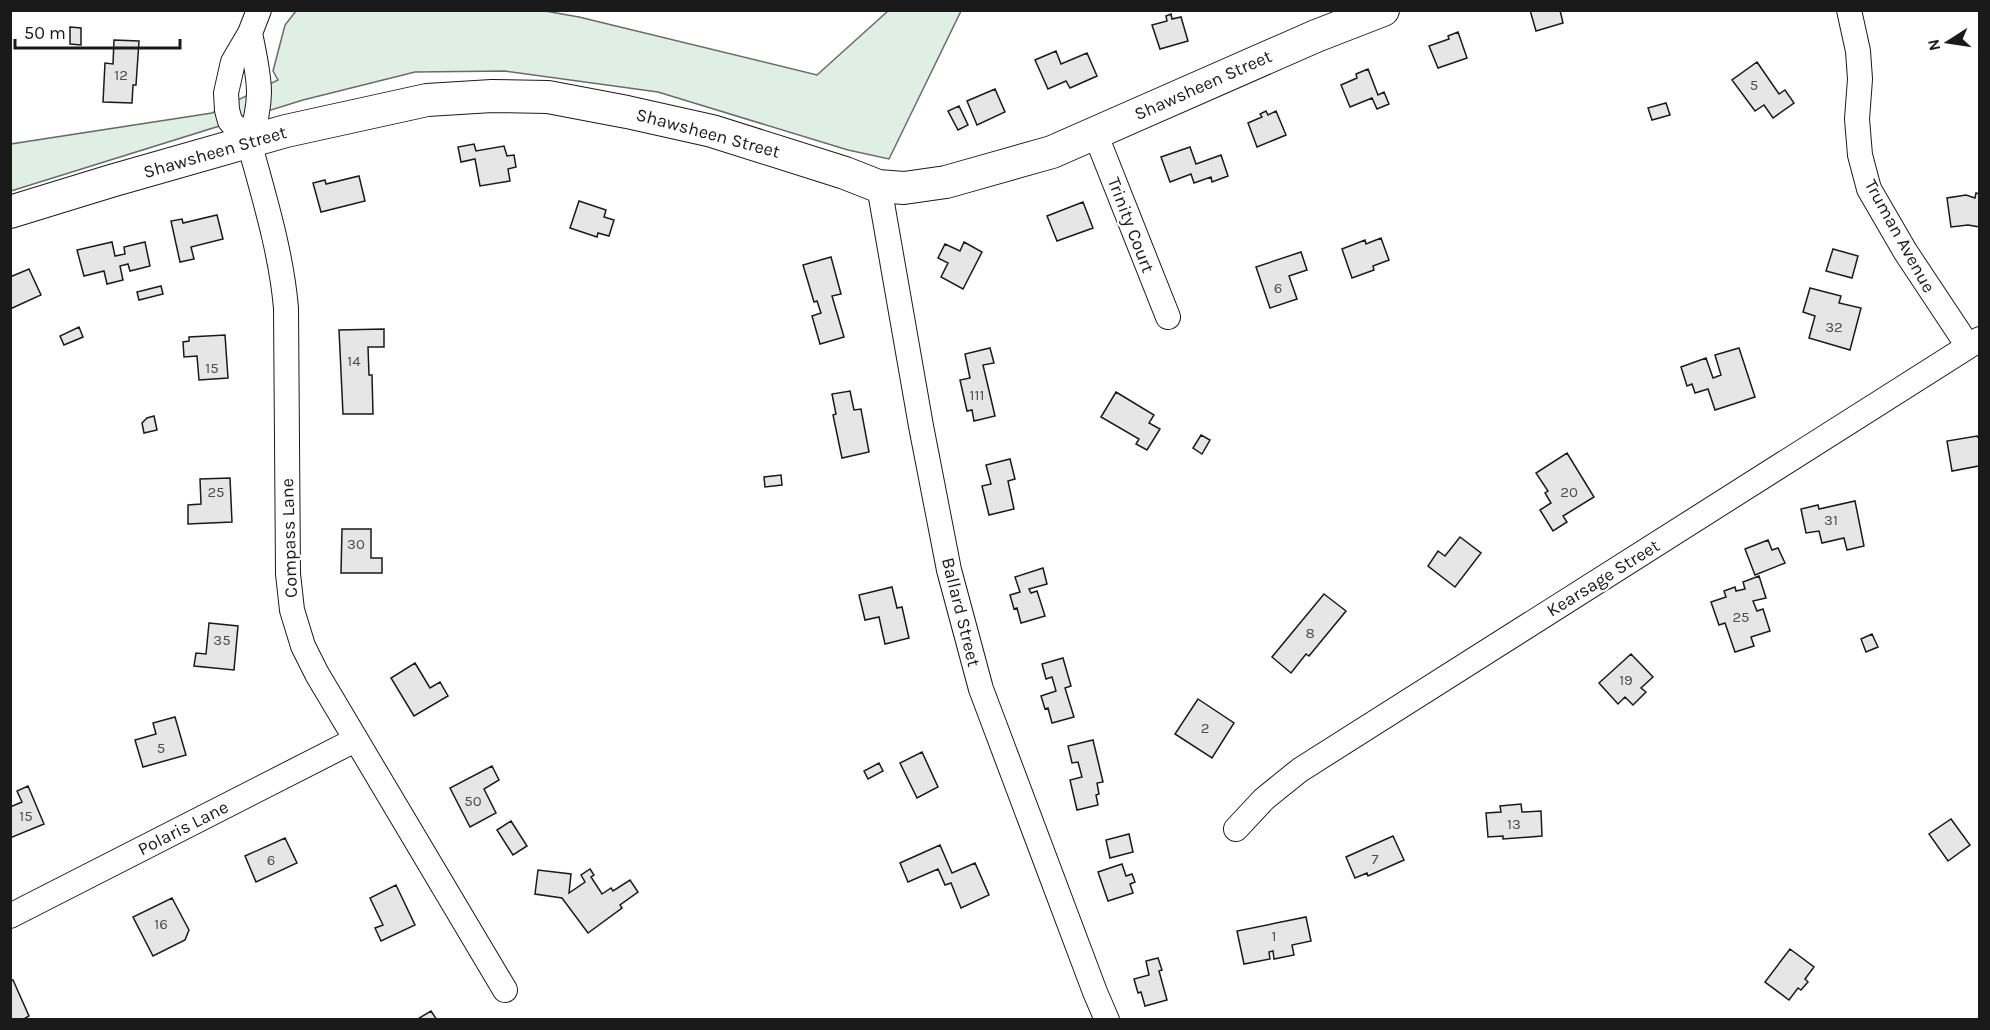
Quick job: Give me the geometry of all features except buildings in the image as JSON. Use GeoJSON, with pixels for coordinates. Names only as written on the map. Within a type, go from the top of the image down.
{"type":"FeatureCollection","features":[{"type":"Feature","properties":{"kind":"main road","name":"Shawsheen Street"},"geometry":{"type":"LineString","coordinates":[[10,212],[286,131],[427,100],[492,96],[548,97],[712,131],[879,186],[904,188],[946,182],[1052,152],[1316,36],[1383,10]]}},
{"type":"Feature","properties":{"kind":"street"},"geometry":{"type":"LineString","coordinates":[[250,33],[260,95],[249,142],[233,126],[228,116],[226,102],[233,62],[250,33],[259,10]]}},
{"type":"Feature","properties":{"kind":"street","name":"Truman Avenue"},"geometry":{"type":"LineString","coordinates":[[1849,10],[1858,51],[1860,79],[1857,119],[1860,155],[1869,189],[1905,251],[1974,342]]}},
{"type":"Feature","properties":{"kind":"street","name":"Trinity Court"},"geometry":{"type":"LineString","coordinates":[[1095,133],[1168,317]]}},
{"type":"Feature","properties":{"kind":"street","name":"Compass Lane"},"geometry":{"type":"LineString","coordinates":[[249,142],[278,248],[285,297],[286,540],[292,610],[303,646],[355,740],[506,990]]}},
{"type":"Feature","properties":{"kind":"street","name":"Ballard Street"},"geometry":{"type":"LineString","coordinates":[[879,186],[947,558],[978,678],[1107,1020]]}},
{"type":"Feature","properties":{"kind":"street","name":"Kearsage Street"},"geometry":{"type":"LineString","coordinates":[[1236,829],[1264,799],[1299,770],[1974,342]]}},
{"type":"Feature","properties":{"kind":"street","name":"Polaris Lane"},"geometry":{"type":"LineString","coordinates":[[10,916],[355,740]]}},
{"type":"Feature","properties":{"kind":"green space"},"geometry":{"type":"Polygon","coordinates":[[[296,11],[545,11],[579,17],[817,75],[888,11],[961,11],[889,159],[848,150],[658,92],[505,71],[415,72],[303,100],[11,191],[11,144],[212,113],[278,80],[273,71],[285,25],[296,11]]]}}]}
